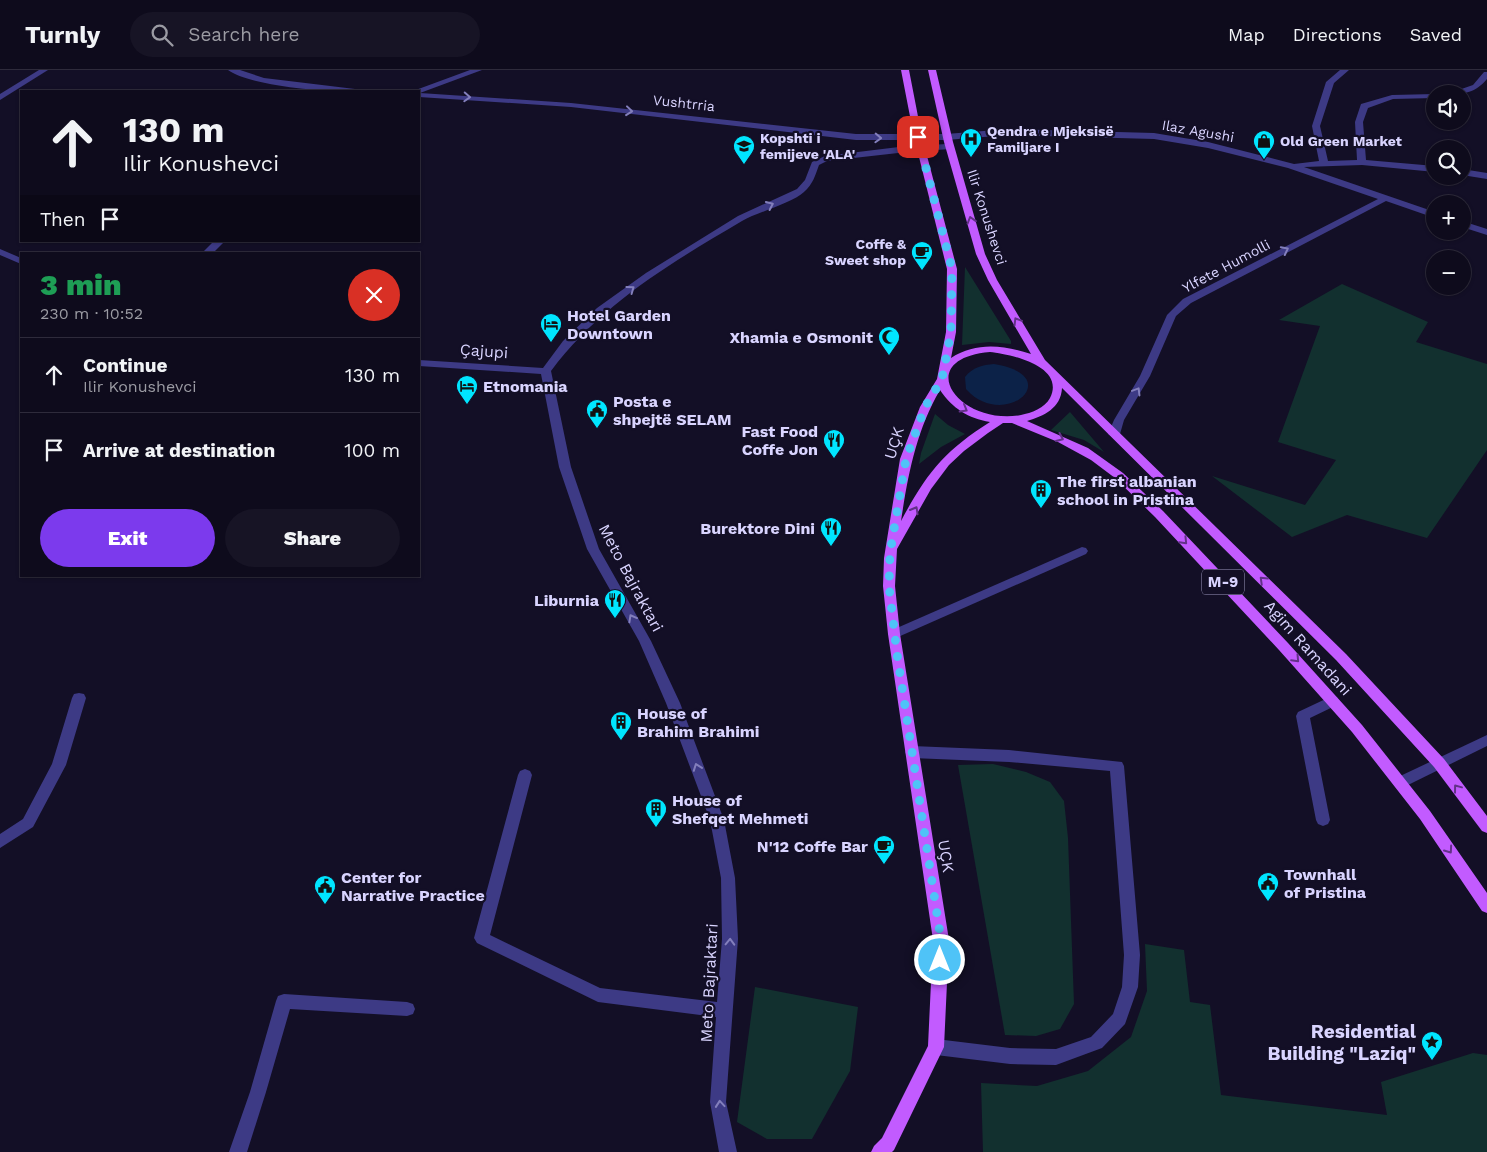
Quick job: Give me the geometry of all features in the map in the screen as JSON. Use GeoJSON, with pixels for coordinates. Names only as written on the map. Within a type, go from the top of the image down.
{"type":"FeatureCollection","features":[{"type":"Feature","properties":{"kind":"main road"},"geometry":{"type":"LineString","coordinates":[[905,70],[919,142],[952,269],[951,332],[943,375]]}},
{"type":"Feature","properties":{"kind":"main road","name":"Ilir Konushevci"},"geometry":{"type":"LineString","coordinates":[[932,70],[947,142],[985,267],[1057,386],[1054,402],[1038,414],[1015,420]]}},
{"type":"Feature","properties":{"kind":"main road","name":"UÇK"},"geometry":{"type":"LineString","coordinates":[[880,1152],[888,1144],[936,1046],[941,940],[894,634],[889,586],[890,553],[906,459],[925,407],[949,363],[958,356],[985,349],[1016,351],[1046,367]]}},
{"type":"Feature","properties":{"kind":"main road","name":"Agim Ramadani"},"geometry":{"type":"LineString","coordinates":[[1046,367],[1342,657],[1439,764],[1487,827]]}},
{"type":"Feature","properties":{"kind":"main road","name":"M-9"},"geometry":{"type":"LineString","coordinates":[[943,375],[947,395],[954,402],[975,414],[1001,420],[1015,420]]}},
{"type":"Feature","properties":{"kind":"main road","name":"UÇK"},"geometry":{"type":"LineString","coordinates":[[890,553],[938,470],[961,448],[1001,420]]}},
{"type":"Feature","properties":{"kind":"main road","name":"Agim Ramadani"},"geometry":{"type":"LineString","coordinates":[[1015,420],[1061,438],[1083,449],[1107,466],[1136,492],[1243,602],[1332,701],[1401,782],[1487,906]]}},
{"type":"Feature","properties":{"kind":"street"},"geometry":{"type":"LineString","coordinates":[[0,98],[44,70]]}},
{"type":"Feature","properties":{"kind":"street"},"geometry":{"type":"LineString","coordinates":[[232,70],[263,80],[347,90]]}},
{"type":"Feature","properties":{"kind":"street"},"geometry":{"type":"LineString","coordinates":[[263,80],[276,70]]}},
{"type":"Feature","properties":{"kind":"street"},"geometry":{"type":"LineString","coordinates":[[420,90],[478,70]]}},
{"type":"Feature","properties":{"kind":"street"},"geometry":{"type":"LineString","coordinates":[[1324,164],[1316,126],[1330,82],[1345,70]]}},
{"type":"Feature","properties":{"kind":"street"},"geometry":{"type":"LineString","coordinates":[[1471,88],[1476,87],[1487,74]]}},
{"type":"Feature","properties":{"kind":"street","name":"Vushtrria"},"geometry":{"type":"LineString","coordinates":[[420,95],[571,105],[856,137],[919,142]]}},
{"type":"Feature","properties":{"kind":"street"},"geometry":{"type":"LineString","coordinates":[[1362,162],[1359,122],[1364,106],[1392,97],[1426,96]]}},
{"type":"Feature","properties":{"kind":"street","name":"Ilaz Agushi"},"geometry":{"type":"LineString","coordinates":[[947,142],[1009,132],[1154,136],[1217,147],[1291,166],[1426,212]]}},
{"type":"Feature","properties":{"kind":"street"},"geometry":{"type":"LineString","coordinates":[[546,371],[567,343],[602,310],[649,275],[741,218],[800,191],[809,181],[815,164],[824,159],[919,142],[947,142]]}},
{"type":"Feature","properties":{"kind":"street"},"geometry":{"type":"LineString","coordinates":[[1291,166],[1362,162],[1426,168]]}},
{"type":"Feature","properties":{"kind":"street"},"geometry":{"type":"LineString","coordinates":[[1471,173],[1487,176]]}},
{"type":"Feature","properties":{"kind":"street","name":"Ylfete Humolli"},"geometry":{"type":"LineString","coordinates":[[1114,434],[1119,420],[1145,376],[1172,315],[1187,301],[1386,198]]}},
{"type":"Feature","properties":{"kind":"street"},"geometry":{"type":"LineString","coordinates":[[1471,227],[1487,232]]}},
{"type":"Feature","properties":{"kind":"street"},"geometry":{"type":"LineString","coordinates":[[208,252],[219,242]]}},
{"type":"Feature","properties":{"kind":"street"},"geometry":{"type":"LineString","coordinates":[[0,252],[20,261]]}},
{"type":"Feature","properties":{"kind":"street","name":"Çajupi"},"geometry":{"type":"LineString","coordinates":[[420,363],[546,371]]}},
{"type":"Feature","properties":{"kind":"street","name":"Meto Bajraktari"},"geometry":{"type":"LineString","coordinates":[[546,371],[565,467],[593,549],[644,641],[673,703],[717,820],[728,878],[730,939],[718,1102],[728,1152]]}},
{"type":"Feature","properties":{"kind":"street"},"geometry":{"type":"LineString","coordinates":[[894,634],[1082,551]]}},
{"type":"Feature","properties":{"kind":"street"},"geometry":{"type":"LineString","coordinates":[[0,842],[28,823],[59,765],[79,698]]}},
{"type":"Feature","properties":{"kind":"street"},"geometry":{"type":"LineString","coordinates":[[1323,820],[1303,716],[1332,701]]}},
{"type":"Feature","properties":{"kind":"street"},"geometry":{"type":"LineString","coordinates":[[1401,782],[1487,740]]}},
{"type":"Feature","properties":{"kind":"street"},"geometry":{"type":"LineString","coordinates":[[912,752],[1010,756],[1117,766],[1132,955],[1130,987],[1119,1019],[1096,1043],[1056,1057],[1010,1056],[936,1046]]}},
{"type":"Feature","properties":{"kind":"street"},"geometry":{"type":"LineString","coordinates":[[525,775],[482,938],[598,995],[726,1011]]}},
{"type":"Feature","properties":{"kind":"street"},"geometry":{"type":"LineString","coordinates":[[238,1152],[258,1092],[284,1001],[407,1009]]}},
{"type":"Feature","properties":{"kind":"green space"},"geometry":{"type":"Polygon","coordinates":[[[965,267],[1011,341],[1011,344],[989,342],[962,345],[965,267]]]}},
{"type":"Feature","properties":{"kind":"green space"},"geometry":{"type":"Polygon","coordinates":[[[1342,284],[1428,322],[1416,342],[1487,364],[1487,450],[1427,538],[1347,515],[1292,537],[1212,476],[1305,505],[1336,460],[1278,442],[1320,326],[1279,320],[1342,284]]]}},
{"type":"Feature","properties":{"kind":"green space"},"geometry":{"type":"Polygon","coordinates":[[[1070,412],[1104,452],[1084,440],[1051,430],[1070,412]]]}},
{"type":"Feature","properties":{"kind":"green space"},"geometry":{"type":"Polygon","coordinates":[[[935,414],[948,425],[965,434],[941,447],[919,464],[921,453],[935,414]]]}},
{"type":"Feature","properties":{"kind":"green space"},"geometry":{"type":"Polygon","coordinates":[[[993,764],[1026,772],[1050,782],[1064,801],[1068,838],[1074,1004],[1060,1029],[1036,1036],[1005,1035],[958,765],[993,764]]]}},
{"type":"Feature","properties":{"kind":"green space"},"geometry":{"type":"Polygon","coordinates":[[[1145,944],[1184,950],[1190,1002],[1210,1005],[1221,1095],[1387,1115],[1381,1082],[1473,1053],[1487,1055],[1487,1152],[983,1152],[981,1083],[1037,1086],[1088,1071],[1131,1037],[1147,991],[1145,944]]]}},
{"type":"Feature","properties":{"kind":"green space"},"geometry":{"type":"Polygon","coordinates":[[[755,987],[858,1007],[850,1071],[812,1139],[767,1139],[737,1122],[755,987]]]}},
{"type":"Feature","properties":{"kind":"water"},"geometry":{"type":"Polygon","coordinates":[[[994,364],[1016,370],[1026,379],[1028,389],[1022,397],[1011,403],[997,405],[981,401],[966,389],[965,377],[971,371],[978,367],[994,364]]]}},
{"type":"Feature","properties":{"kind":"place","name":"Qendra e Mjeksisë Familjare I"},"geometry":{"type":"Point","coordinates":[971,158]}},
{"type":"Feature","properties":{"kind":"place","name":"Old Green Market"},"geometry":{"type":"Point","coordinates":[1264,160]}},
{"type":"Feature","properties":{"kind":"place","name":"Kopshti i femijeve 'ALA'"},"geometry":{"type":"Point","coordinates":[744,165]}},
{"type":"Feature","properties":{"kind":"place","name":"Coffe & Sweet shop"},"geometry":{"type":"Point","coordinates":[922,271]}},
{"type":"Feature","properties":{"kind":"place","name":"Hotel Garden Downtown"},"geometry":{"type":"Point","coordinates":[551,343]}},
{"type":"Feature","properties":{"kind":"place","name":"Xhamia e Osmonit"},"geometry":{"type":"Point","coordinates":[889,356]}},
{"type":"Feature","properties":{"kind":"place","name":"Etnomania"},"geometry":{"type":"Point","coordinates":[467,405]}},
{"type":"Feature","properties":{"kind":"place","name":"Posta e shpejtë SELAM"},"geometry":{"type":"Point","coordinates":[597,429]}},
{"type":"Feature","properties":{"kind":"place","name":"Fast Food Coffe Jon"},"geometry":{"type":"Point","coordinates":[834,459]}},
{"type":"Feature","properties":{"kind":"place","name":"The first albanian school in Pristina"},"geometry":{"type":"Point","coordinates":[1041,509]}},
{"type":"Feature","properties":{"kind":"place","name":"Burektore Dini"},"geometry":{"type":"Point","coordinates":[831,547]}},
{"type":"Feature","properties":{"kind":"place","name":"Liburnia"},"geometry":{"type":"Point","coordinates":[615,619]}},
{"type":"Feature","properties":{"kind":"place","name":"House of Brahim Brahimi"},"geometry":{"type":"Point","coordinates":[621,741]}},
{"type":"Feature","properties":{"kind":"place","name":"House of Shefqet Mehmeti"},"geometry":{"type":"Point","coordinates":[656,828]}},
{"type":"Feature","properties":{"kind":"place","name":"N'12 Coffe Bar"},"geometry":{"type":"Point","coordinates":[884,865]}},
{"type":"Feature","properties":{"kind":"place","name":"Townhall of Pristina"},"geometry":{"type":"Point","coordinates":[1268,902]}},
{"type":"Feature","properties":{"kind":"place","name":"Center for Narrative Practice"},"geometry":{"type":"Point","coordinates":[325,905]}},
{"type":"Feature","properties":{"kind":"place","name":"Residential Building \"Laziq\""},"geometry":{"type":"Point","coordinates":[1432,1061]}},
{"type":"Feature","properties":{"kind":"route"},"geometry":{"type":"LineString","coordinates":[[918,137],[952,269],[951,332],[942,379],[925,407],[906,459],[890,553],[889,586],[894,634],[941,940],[940,960]]}}]}
